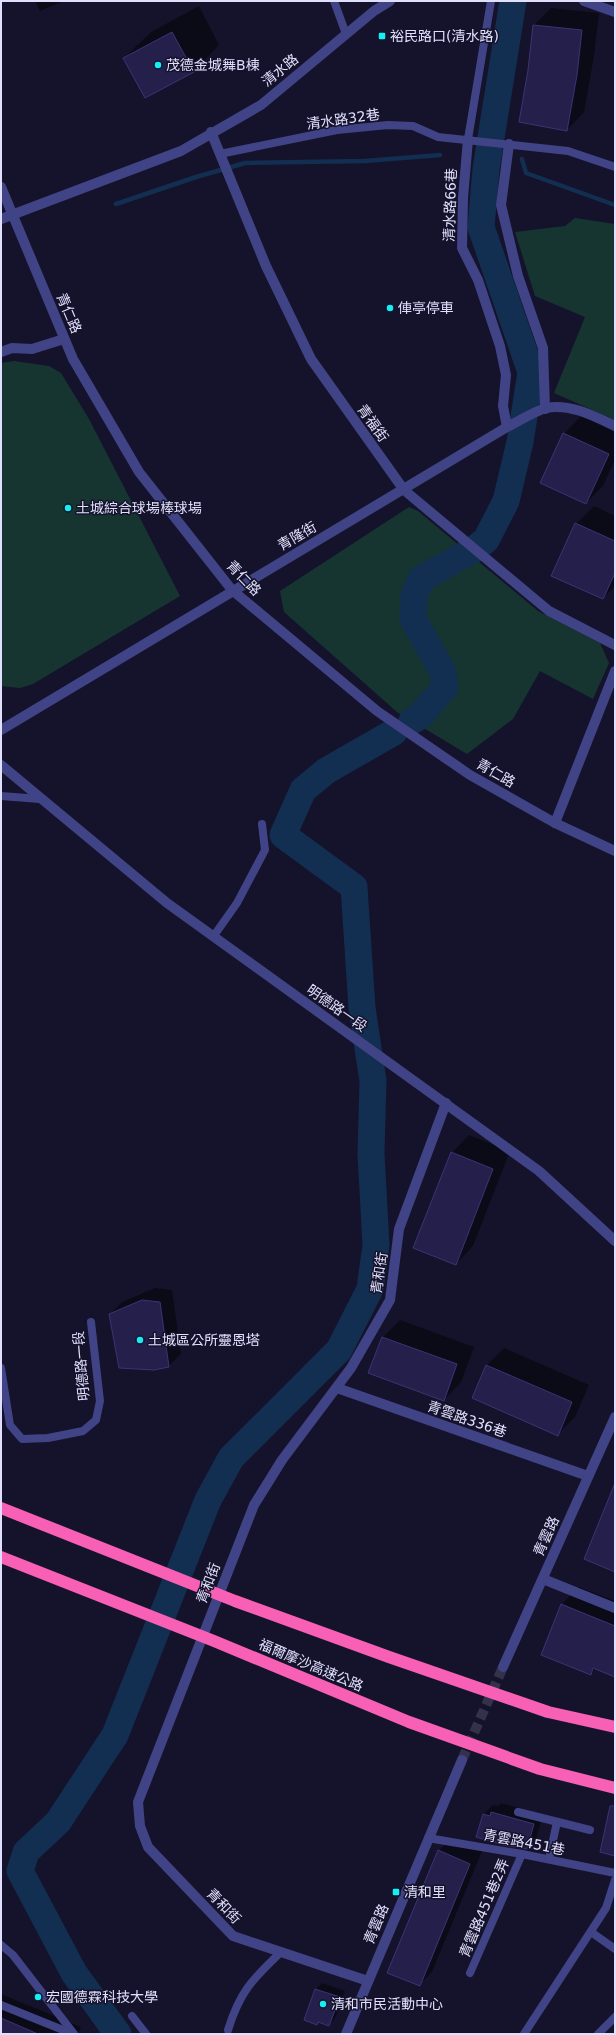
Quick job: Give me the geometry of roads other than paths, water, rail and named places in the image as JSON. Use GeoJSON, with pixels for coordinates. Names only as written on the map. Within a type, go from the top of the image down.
{"type":"FeatureCollection","features":[{"type":"Feature","properties":{"kind":"highway"},"geometry":{"type":"LineString","coordinates":[[1,1508],[229,1599],[548,1712],[615,1727]]}},
{"type":"Feature","properties":{"kind":"highway","name":"福爾摩沙高速公路"},"geometry":{"type":"LineString","coordinates":[[1,1557],[214,1641],[409,1722],[540,1769],[615,1788]]}},
{"type":"Feature","properties":{"kind":"street","name":"清水路"},"geometry":{"type":"LineString","coordinates":[[1,219],[181,151],[211,132],[261,105],[374,11],[390,1]]}},
{"type":"Feature","properties":{"kind":"street"},"geometry":{"type":"LineString","coordinates":[[584,1],[615,12]]}},
{"type":"Feature","properties":{"kind":"street","name":"青福街"},"geometry":{"type":"LineString","coordinates":[[211,132],[266,266],[311,359],[404,490],[549,611],[615,645]]}},
{"type":"Feature","properties":{"kind":"street","name":"清水路66巷"},"geometry":{"type":"LineString","coordinates":[[468,139],[463,198],[462,248],[478,280],[500,346],[506,375],[503,406],[508,427]]}},
{"type":"Feature","properties":{"kind":"street"},"geometry":{"type":"LineString","coordinates":[[509,144],[501,205],[518,276],[543,348],[544,409]]}},
{"type":"Feature","properties":{"kind":"street","name":"青仁路"},"geometry":{"type":"LineString","coordinates":[[1,187],[11,214],[73,359],[139,472],[232,590],[377,711],[470,775],[555,823],[615,851]]}},
{"type":"Feature","properties":{"kind":"street"},"geometry":{"type":"LineString","coordinates":[[1,352],[12,348],[32,349],[64,339]]}},
{"type":"Feature","properties":{"kind":"street","name":"青隆街"},"geometry":{"type":"LineString","coordinates":[[1,730],[232,590],[404,490],[508,427],[544,409],[553,407],[586,411],[615,426]]}},
{"type":"Feature","properties":{"kind":"street"},"geometry":{"type":"LineString","coordinates":[[555,823],[615,671]]}},
{"type":"Feature","properties":{"kind":"street","name":"明德路一段"},"geometry":{"type":"LineString","coordinates":[[1,765],[40,799],[167,903],[446,1103],[539,1172],[615,1241]]}},
{"type":"Feature","properties":{"kind":"street","name":"青和街"},"geometry":{"type":"LineString","coordinates":[[368,1982],[233,1936],[148,1848],[140,1826],[138,1802],[254,1506],[282,1460],[338,1388],[390,1300],[399,1229],[446,1103]]}},
{"type":"Feature","properties":{"kind":"street","name":"青雲路336巷"},"geometry":{"type":"LineString","coordinates":[[338,1388],[588,1476]]}},
{"type":"Feature","properties":{"kind":"street","name":"青雲路"},"geometry":{"type":"LineString","coordinates":[[503,1667],[615,1417]]}},
{"type":"Feature","properties":{"kind":"street"},"geometry":{"type":"LineString","coordinates":[[543,1579],[615,1608]]}},
{"type":"Feature","properties":{"kind":"street","name":"青雲路"},"geometry":{"type":"LineString","coordinates":[[346,2034],[462,1760]]}},
{"type":"Feature","properties":{"kind":"lane"},"geometry":{"type":"LineString","coordinates":[[334,1],[346,34]]}},
{"type":"Feature","properties":{"kind":"lane","name":"清水路66巷"},"geometry":{"type":"LineString","coordinates":[[468,139],[491,1]]}},
{"type":"Feature","properties":{"kind":"lane","name":"清水路32巷"},"geometry":{"type":"LineString","coordinates":[[220,154],[337,130],[388,125],[413,126],[438,137],[509,144]]}},
{"type":"Feature","properties":{"kind":"lane"},"geometry":{"type":"LineString","coordinates":[[509,144],[568,151],[615,167]]}},
{"type":"Feature","properties":{"kind":"lane"},"geometry":{"type":"LineString","coordinates":[[1,796],[40,799]]}},
{"type":"Feature","properties":{"kind":"lane"},"geometry":{"type":"LineString","coordinates":[[214,937],[238,903],[265,850],[262,824]]}},
{"type":"Feature","properties":{"kind":"lane","name":"明德路一段"},"geometry":{"type":"LineString","coordinates":[[1,1368],[10,1425],[22,1439],[48,1438],[82,1431],[96,1420],[100,1401],[91,1322]]}},
{"type":"Feature","properties":{"kind":"lane"},"geometry":{"type":"LineString","coordinates":[[518,1812],[590,1830]]}},
{"type":"Feature","properties":{"kind":"lane"},"geometry":{"type":"LineString","coordinates":[[549,1859],[558,1822]]}},
{"type":"Feature","properties":{"kind":"lane","name":"青雲路451巷"},"geometry":{"type":"LineString","coordinates":[[428,1838],[549,1859],[615,1873]]}},
{"type":"Feature","properties":{"kind":"lane","name":"青雲路451巷2弄"},"geometry":{"type":"LineString","coordinates":[[470,1973],[522,1854]]}},
{"type":"Feature","properties":{"kind":"lane"},"geometry":{"type":"LineString","coordinates":[[524,2034],[606,1908],[615,1880]]}},
{"type":"Feature","properties":{"kind":"lane"},"geometry":{"type":"LineString","coordinates":[[591,1932],[615,1949]]}},
{"type":"Feature","properties":{"kind":"lane"},"geometry":{"type":"LineString","coordinates":[[1,1944],[13,1955],[74,2034]]}},
{"type":"Feature","properties":{"kind":"lane"},"geometry":{"type":"LineString","coordinates":[[228,2030],[236,2005],[251,1980],[281,1952]]}},
{"type":"Feature","properties":{"kind":"lane"},"geometry":{"type":"LineString","coordinates":[[1,2005],[74,2034]]}},
{"type":"Feature","properties":{"kind":"lane"},"geometry":{"type":"LineString","coordinates":[[132,2016],[146,2034]]}},
{"type":"Feature","properties":{"kind":"lane"},"geometry":{"type":"LineString","coordinates":[[598,2034],[615,2016]]}},
{"type":"Feature","properties":{"kind":"waterway"},"geometry":{"type":"LineString","coordinates":[[412,721],[420,716],[445,687],[443,672],[413,619],[414,595],[422,578],[473,550],[486,540],[506,501],[520,442],[531,372],[481,227],[486,169],[513,1]]}},
{"type":"Feature","properties":{"kind":"waterway"},"geometry":{"type":"LineString","coordinates":[[116,204],[196,177],[245,163],[365,161],[440,155]]}},
{"type":"Feature","properties":{"kind":"waterway"},"geometry":{"type":"LineString","coordinates":[[522,159],[526,173],[615,205]]}},
{"type":"Feature","properties":{"kind":"waterway"},"geometry":{"type":"LineString","coordinates":[[118,2034],[74,1973],[20,1871],[26,1852],[58,1822],[115,1735],[208,1500],[231,1458],[339,1350],[370,1289],[376,1245],[371,1154],[373,1081],[362,1008],[354,887],[283,835],[303,790],[326,771],[394,732]]}},
{"type":"Feature","properties":{"kind":"tunnel"},"geometry":{"type":"LineString","coordinates":[[462,1760],[503,1667]]}},
{"type":"Feature","properties":{"kind":"place","name":"裕民路口(清水路)"},"geometry":{"type":"Point","coordinates":[382,36]}},
{"type":"Feature","properties":{"kind":"place","name":"茂德金城舞B棟"},"geometry":{"type":"Point","coordinates":[158,65]}},
{"type":"Feature","properties":{"kind":"place","name":"俥亭停車"},"geometry":{"type":"Point","coordinates":[390,308]}},
{"type":"Feature","properties":{"kind":"place","name":"土城綜合球場棒球場"},"geometry":{"type":"Point","coordinates":[68,508]}},
{"type":"Feature","properties":{"kind":"place","name":"土城區公所靈恩塔"},"geometry":{"type":"Point","coordinates":[140,1340]}},
{"type":"Feature","properties":{"kind":"place","name":"清和里"},"geometry":{"type":"Point","coordinates":[396,1892]}},
{"type":"Feature","properties":{"kind":"place","name":"宏國德霖科技大學"},"geometry":{"type":"Point","coordinates":[38,1997]}},
{"type":"Feature","properties":{"kind":"place","name":"清和市民活動中心"},"geometry":{"type":"Point","coordinates":[323,2004]}}]}
